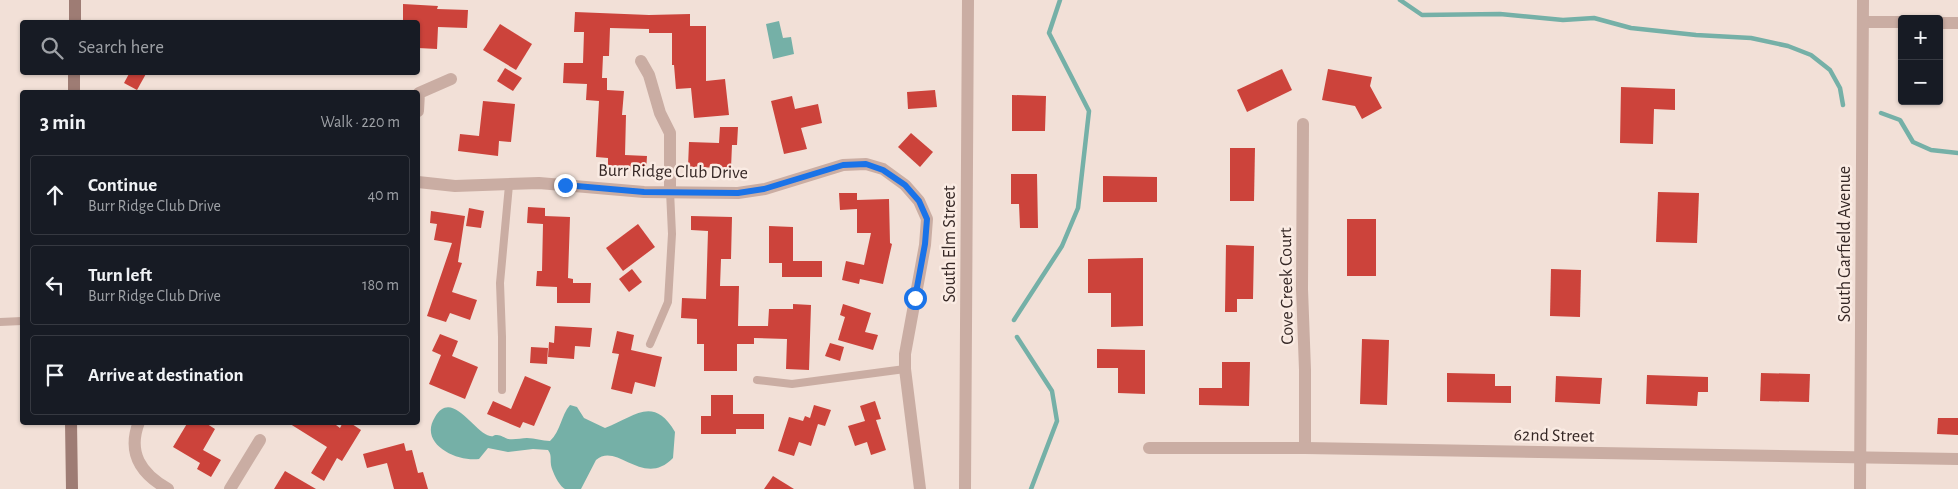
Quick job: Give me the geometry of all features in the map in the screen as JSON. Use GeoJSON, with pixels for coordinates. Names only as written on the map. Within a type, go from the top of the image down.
{"type":"FeatureCollection","features":[{"type":"Feature","properties":{"kind":"main road"},"geometry":{"type":"LineString","coordinates":[[75,0],[75,20]]}},
{"type":"Feature","properties":{"kind":"main road"},"geometry":{"type":"LineString","coordinates":[[74,75],[74,90]]}},
{"type":"Feature","properties":{"kind":"main road"},"geometry":{"type":"LineString","coordinates":[[71,425],[72,489]]}},
{"type":"Feature","properties":{"kind":"street","name":"South Elm Street"},"geometry":{"type":"LineString","coordinates":[[965,489],[968,0]]}},
{"type":"Feature","properties":{"kind":"street","name":"South Garfield Avenue"},"geometry":{"type":"LineString","coordinates":[[1860,489],[1863,0]]}},
{"type":"Feature","properties":{"kind":"street"},"geometry":{"type":"LineString","coordinates":[[1863,22],[1898,22]]}},
{"type":"Feature","properties":{"kind":"street"},"geometry":{"type":"LineString","coordinates":[[1943,23],[1958,23]]}},
{"type":"Feature","properties":{"kind":"street"},"geometry":{"type":"LineString","coordinates":[[641,60],[649,75],[660,113],[670,133],[670,191]]}},
{"type":"Feature","properties":{"kind":"street"},"geometry":{"type":"LineString","coordinates":[[420,93],[451,79]]}},
{"type":"Feature","properties":{"kind":"street","name":"Cove Creek Court"},"geometry":{"type":"LineString","coordinates":[[1302,124],[1302,289],[1305,448]]}},
{"type":"Feature","properties":{"kind":"street","name":"Burr Ridge Club Drive"},"geometry":{"type":"LineString","coordinates":[[420,182],[455,186],[540,183],[644,192],[718,193],[747,192],[764,189],[826,170],[855,164],[866,164],[883,170],[905,185],[919,201],[927,219],[925,244],[908,335],[905,369],[920,489]]}},
{"type":"Feature","properties":{"kind":"street"},"geometry":{"type":"LineString","coordinates":[[138,425],[134,445],[140,465],[153,481],[168,489]]}},
{"type":"Feature","properties":{"kind":"street"},"geometry":{"type":"LineString","coordinates":[[230,489],[260,440]]}},
{"type":"Feature","properties":{"kind":"street","name":"62nd Street"},"geometry":{"type":"LineString","coordinates":[[1149,448],[1305,448],[1958,460]]}},
{"type":"Feature","properties":{"kind":"lane"},"geometry":{"type":"LineString","coordinates":[[502,390],[500,283],[509,185]]}},
{"type":"Feature","properties":{"kind":"lane"},"geometry":{"type":"LineString","coordinates":[[650,344],[668,302],[672,234],[670,191]]}},
{"type":"Feature","properties":{"kind":"lane"},"geometry":{"type":"LineString","coordinates":[[0,322],[20,321]]}},
{"type":"Feature","properties":{"kind":"lane"},"geometry":{"type":"LineString","coordinates":[[757,380],[792,384],[905,369]]}},
{"type":"Feature","properties":{"kind":"water"},"geometry":{"type":"Polygon","coordinates":[[[779,21],[783,38],[791,37],[794,54],[773,59],[766,24],[779,21]]]}},
{"type":"Feature","properties":{"kind":"water"},"geometry":{"type":"Polygon","coordinates":[[[570,405],[577,407],[584,418],[605,428],[642,412],[651,411],[659,414],[675,432],[673,458],[662,466],[651,469],[613,456],[604,456],[596,460],[581,489],[565,489],[560,485],[554,474],[548,450],[533,449],[508,452],[488,448],[479,459],[470,459],[451,454],[442,449],[432,435],[431,427],[435,417],[442,409],[449,407],[456,409],[477,428],[490,436],[497,435],[508,439],[530,438],[550,441],[554,437],[570,405]]]}},
{"type":"Feature","properties":{"kind":"building"},"geometry":{"type":"Polygon","coordinates":[[[403,4],[438,6],[437,9],[468,10],[467,28],[438,27],[437,49],[420,48],[420,20],[403,20],[403,4]]]}},
{"type":"Feature","properties":{"kind":"building"},"geometry":{"type":"Polygon","coordinates":[[[575,12],[649,15],[690,14],[690,26],[706,26],[706,81],[725,79],[729,115],[694,118],[691,88],[676,89],[674,65],[672,65],[672,33],[649,33],[649,29],[610,28],[609,56],[603,56],[602,78],[607,78],[607,90],[624,91],[622,115],[626,115],[625,155],[647,156],[646,171],[608,170],[608,158],[596,157],[599,101],[586,100],[587,84],[563,83],[564,63],[583,63],[584,32],[574,32],[575,12]]]}},
{"type":"Feature","properties":{"kind":"building"},"geometry":{"type":"Polygon","coordinates":[[[500,24],[532,44],[516,70],[483,50],[500,24]]]}},
{"type":"Feature","properties":{"kind":"building"},"geometry":{"type":"Polygon","coordinates":[[[505,68],[522,78],[513,91],[497,81],[505,68]]]}},
{"type":"Feature","properties":{"kind":"building"},"geometry":{"type":"Polygon","coordinates":[[[1282,69],[1292,90],[1247,112],[1237,90],[1282,69]]]}},
{"type":"Feature","properties":{"kind":"building"},"geometry":{"type":"Polygon","coordinates":[[[1328,69],[1372,77],[1370,86],[1382,108],[1362,119],[1355,106],[1322,100],[1328,69]]]}},
{"type":"Feature","properties":{"kind":"building"},"geometry":{"type":"Polygon","coordinates":[[[128,75],[145,75],[137,90],[124,83],[128,75]]]}},
{"type":"Feature","properties":{"kind":"building"},"geometry":{"type":"Polygon","coordinates":[[[1621,87],[1675,89],[1675,110],[1654,109],[1653,144],[1620,143],[1621,87]]]}},
{"type":"Feature","properties":{"kind":"building"},"geometry":{"type":"Polygon","coordinates":[[[935,90],[937,107],[908,109],[907,92],[935,90]]]}},
{"type":"Feature","properties":{"kind":"building"},"geometry":{"type":"Polygon","coordinates":[[[1012,95],[1046,96],[1045,131],[1012,131],[1012,95]]]}},
{"type":"Feature","properties":{"kind":"building"},"geometry":{"type":"Polygon","coordinates":[[[792,96],[795,109],[818,104],[822,123],[801,128],[807,149],[784,154],[771,101],[792,96]]]}},
{"type":"Feature","properties":{"kind":"building"},"geometry":{"type":"Polygon","coordinates":[[[483,101],[515,104],[511,142],[499,141],[498,156],[458,151],[460,134],[479,136],[483,101]]]}},
{"type":"Feature","properties":{"kind":"building"},"geometry":{"type":"Polygon","coordinates":[[[720,127],[738,127],[737,145],[732,145],[731,168],[688,167],[689,142],[719,143],[720,127]]]}},
{"type":"Feature","properties":{"kind":"building"},"geometry":{"type":"Polygon","coordinates":[[[911,133],[933,152],[920,167],[898,147],[911,133]]]}},
{"type":"Feature","properties":{"kind":"building"},"geometry":{"type":"Polygon","coordinates":[[[1230,148],[1255,148],[1254,201],[1230,201],[1230,148]]]}},
{"type":"Feature","properties":{"kind":"building"},"geometry":{"type":"Polygon","coordinates":[[[1011,174],[1037,174],[1038,228],[1020,228],[1019,204],[1011,204],[1011,174]]]}},
{"type":"Feature","properties":{"kind":"building"},"geometry":{"type":"Polygon","coordinates":[[[1103,176],[1157,177],[1157,202],[1103,202],[1103,176]]]}},
{"type":"Feature","properties":{"kind":"building"},"geometry":{"type":"Polygon","coordinates":[[[1658,192],[1699,193],[1697,243],[1656,242],[1658,192]]]}},
{"type":"Feature","properties":{"kind":"building"},"geometry":{"type":"Polygon","coordinates":[[[839,193],[857,193],[857,200],[889,199],[890,243],[892,244],[883,284],[860,279],[859,284],[842,280],[846,261],[864,265],[871,233],[857,233],[857,209],[840,210],[839,193]]]}},
{"type":"Feature","properties":{"kind":"building"},"geometry":{"type":"Polygon","coordinates":[[[528,207],[545,208],[545,216],[570,217],[568,278],[573,279],[573,283],[591,283],[590,303],[557,303],[557,287],[536,286],[537,271],[542,271],[543,224],[527,223],[528,207]]]}},
{"type":"Feature","properties":{"kind":"building"},"geometry":{"type":"Polygon","coordinates":[[[469,208],[484,211],[481,228],[466,226],[469,208]]]}},
{"type":"Feature","properties":{"kind":"building"},"geometry":{"type":"Polygon","coordinates":[[[431,211],[465,216],[458,262],[462,263],[452,292],[477,300],[470,320],[450,313],[446,322],[427,316],[452,243],[434,240],[437,224],[430,223],[431,211]]]}},
{"type":"Feature","properties":{"kind":"building"},"geometry":{"type":"Polygon","coordinates":[[[691,216],[732,217],[731,259],[721,259],[720,286],[739,286],[738,326],[768,326],[769,309],[793,309],[793,304],[811,305],[809,370],[786,369],[787,339],[754,338],[754,344],[737,344],[737,371],[704,371],[704,344],[697,344],[697,319],[681,318],[682,298],[706,299],[708,231],[691,230],[691,216]]]}},
{"type":"Feature","properties":{"kind":"building"},"geometry":{"type":"Polygon","coordinates":[[[1347,219],[1376,219],[1376,276],[1347,276],[1347,219]]]}},
{"type":"Feature","properties":{"kind":"building"},"geometry":{"type":"Polygon","coordinates":[[[638,224],[655,247],[623,271],[606,248],[638,224]]]}},
{"type":"Feature","properties":{"kind":"building"},"geometry":{"type":"Polygon","coordinates":[[[769,226],[793,227],[793,261],[822,261],[822,277],[782,277],[782,263],[769,263],[769,226]]]}},
{"type":"Feature","properties":{"kind":"building"},"geometry":{"type":"Polygon","coordinates":[[[1226,245],[1254,246],[1253,299],[1237,299],[1237,312],[1225,312],[1226,245]]]}},
{"type":"Feature","properties":{"kind":"building"},"geometry":{"type":"Polygon","coordinates":[[[1143,258],[1143,326],[1111,327],[1111,293],[1088,293],[1088,259],[1143,258]]]}},
{"type":"Feature","properties":{"kind":"building"},"geometry":{"type":"Polygon","coordinates":[[[632,269],[642,282],[629,292],[619,279],[632,269]]]}},
{"type":"Feature","properties":{"kind":"building"},"geometry":{"type":"Polygon","coordinates":[[[1551,269],[1581,270],[1580,317],[1550,316],[1551,269]]]}},
{"type":"Feature","properties":{"kind":"building"},"geometry":{"type":"Polygon","coordinates":[[[843,304],[871,313],[865,332],[878,335],[873,350],[838,340],[845,317],[840,315],[843,304]]]}},
{"type":"Feature","properties":{"kind":"building"},"geometry":{"type":"Polygon","coordinates":[[[555,326],[592,328],[590,347],[575,346],[574,359],[548,357],[549,342],[554,343],[555,326]]]}},
{"type":"Feature","properties":{"kind":"building"},"geometry":{"type":"Polygon","coordinates":[[[617,331],[634,335],[631,350],[662,357],[655,387],[635,382],[632,394],[611,389],[619,354],[612,353],[617,331]]]}},
{"type":"Feature","properties":{"kind":"building"},"geometry":{"type":"Polygon","coordinates":[[[440,334],[458,341],[452,356],[478,367],[465,399],[429,384],[441,355],[432,351],[440,334]]]}},
{"type":"Feature","properties":{"kind":"building"},"geometry":{"type":"Polygon","coordinates":[[[1362,339],[1389,340],[1387,405],[1360,404],[1362,339]]]}},
{"type":"Feature","properties":{"kind":"building"},"geometry":{"type":"Polygon","coordinates":[[[830,343],[844,347],[840,361],[825,356],[830,343]]]}},
{"type":"Feature","properties":{"kind":"building"},"geometry":{"type":"Polygon","coordinates":[[[531,347],[548,348],[547,364],[530,363],[531,347]]]}},
{"type":"Feature","properties":{"kind":"building"},"geometry":{"type":"Polygon","coordinates":[[[1097,349],[1145,350],[1145,394],[1118,393],[1118,368],[1097,368],[1097,349]]]}},
{"type":"Feature","properties":{"kind":"building"},"geometry":{"type":"Polygon","coordinates":[[[1222,362],[1250,362],[1249,406],[1199,405],[1199,388],[1222,388],[1222,362]]]}},
{"type":"Feature","properties":{"kind":"building"},"geometry":{"type":"Polygon","coordinates":[[[1447,373],[1495,374],[1495,386],[1511,386],[1511,403],[1447,402],[1447,373]]]}},
{"type":"Feature","properties":{"kind":"building"},"geometry":{"type":"Polygon","coordinates":[[[1761,373],[1810,374],[1809,402],[1760,401],[1761,373]]]}},
{"type":"Feature","properties":{"kind":"building"},"geometry":{"type":"Polygon","coordinates":[[[1647,375],[1708,377],[1708,392],[1698,392],[1697,406],[1646,404],[1647,375]]]}},
{"type":"Feature","properties":{"kind":"building"},"geometry":{"type":"Polygon","coordinates":[[[525,376],[551,387],[534,426],[523,422],[520,428],[487,414],[493,401],[511,409],[525,376]]]}},
{"type":"Feature","properties":{"kind":"building"},"geometry":{"type":"Polygon","coordinates":[[[1556,376],[1602,378],[1600,404],[1555,402],[1556,376]]]}},
{"type":"Feature","properties":{"kind":"building"},"geometry":{"type":"Polygon","coordinates":[[[711,395],[733,395],[733,414],[764,414],[764,429],[736,429],[736,434],[701,434],[701,416],[711,416],[711,395]]]}},
{"type":"Feature","properties":{"kind":"building"},"geometry":{"type":"Polygon","coordinates":[[[875,401],[881,419],[876,420],[886,450],[871,455],[867,442],[855,446],[848,426],[865,421],[860,406],[875,401]]]}},
{"type":"Feature","properties":{"kind":"building"},"geometry":{"type":"Polygon","coordinates":[[[814,405],[831,410],[825,426],[818,424],[811,446],[799,442],[794,456],[778,451],[789,417],[803,421],[805,416],[810,418],[814,405]]]}},
{"type":"Feature","properties":{"kind":"building"},"geometry":{"type":"Polygon","coordinates":[[[1938,418],[1958,418],[1958,435],[1937,434],[1938,418]]]}},
{"type":"Feature","properties":{"kind":"building"},"geometry":{"type":"Polygon","coordinates":[[[186,425],[209,425],[215,429],[203,450],[221,460],[211,477],[197,469],[200,463],[173,447],[186,425]]]}},
{"type":"Feature","properties":{"kind":"building"},"geometry":{"type":"Polygon","coordinates":[[[292,425],[336,425],[340,428],[342,425],[354,425],[361,430],[342,461],[337,458],[324,481],[311,473],[327,447],[292,425]]]}},
{"type":"Feature","properties":{"kind":"building"},"geometry":{"type":"Polygon","coordinates":[[[404,443],[406,451],[412,450],[418,473],[423,472],[428,489],[394,489],[387,463],[367,468],[363,454],[404,443]]]}},
{"type":"Feature","properties":{"kind":"building"},"geometry":{"type":"Polygon","coordinates":[[[285,471],[316,489],[274,489],[285,471]]]}},
{"type":"Feature","properties":{"kind":"building"},"geometry":{"type":"Polygon","coordinates":[[[773,476],[794,489],[764,489],[773,476]]]}},
{"type":"Feature","properties":{"kind":"waterway"},"geometry":{"type":"LineString","coordinates":[[1014,320],[1062,246],[1078,208],[1089,111],[1049,33],[1060,0]]}},
{"type":"Feature","properties":{"kind":"waterway"},"geometry":{"type":"LineString","coordinates":[[1400,0],[1422,15],[1500,14],[1563,20],[1594,18],[1631,28],[1696,35],[1751,38],[1788,46],[1811,55],[1830,70],[1840,88],[1843,105]]}},
{"type":"Feature","properties":{"kind":"waterway"},"geometry":{"type":"LineString","coordinates":[[1881,113],[1900,120],[1913,142],[1931,150],[1958,153]]}},
{"type":"Feature","properties":{"kind":"waterway"},"geometry":{"type":"LineString","coordinates":[[1017,337],[1052,391],[1057,421],[1031,489]]}},
{"type":"Feature","properties":{"kind":"route"},"geometry":{"type":"LineString","coordinates":[[565,185],[644,192],[738,193],[785,184],[843,165],[866,164],[883,170],[905,185],[919,201],[927,219],[925,244],[915,298]]}}]}
